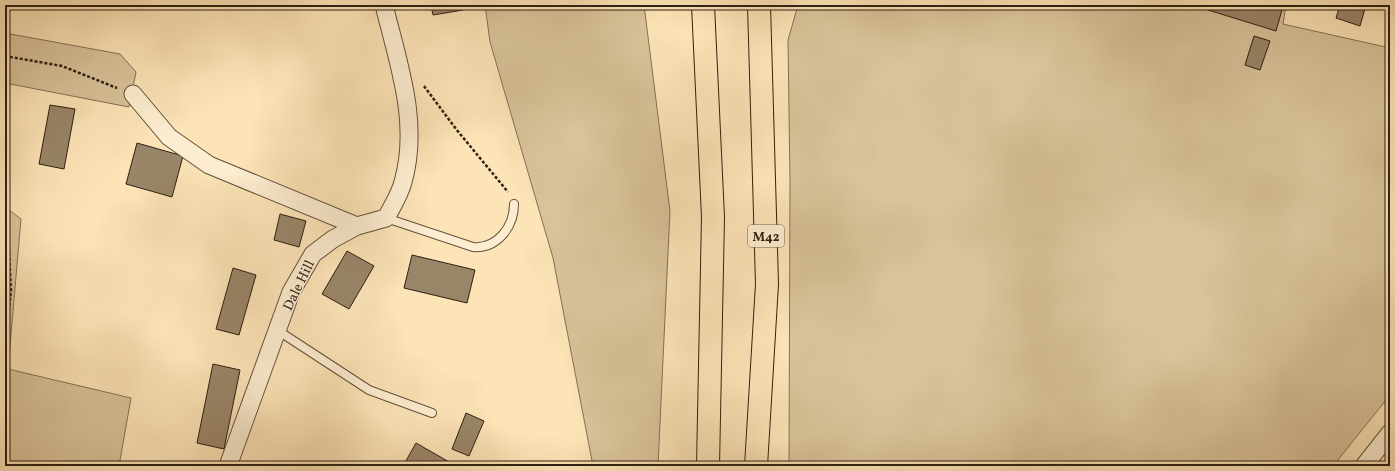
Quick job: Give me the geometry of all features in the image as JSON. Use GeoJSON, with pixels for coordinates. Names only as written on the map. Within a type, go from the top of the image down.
{"type":"FeatureCollection","features":[{"type":"Feature","properties":{"kind":"highway"},"geometry":{"type":"LineString","coordinates":[[703,5],[713,217],[708,466]]}},
{"type":"Feature","properties":{"kind":"highway","name":"M42"},"geometry":{"type":"LineString","coordinates":[[756,466],[767,284],[759,5]]}},
{"type":"Feature","properties":{"kind":"street"},"geometry":{"type":"LineString","coordinates":[[384,5],[405,88],[411,135],[403,182],[386,218]]}},
{"type":"Feature","properties":{"kind":"street"},"geometry":{"type":"LineString","coordinates":[[133,94],[169,136],[209,165],[358,226]]}},
{"type":"Feature","properties":{"kind":"street","name":"Dale Hill"},"geometry":{"type":"LineString","coordinates":[[228,466],[291,292],[313,254],[333,239],[358,226],[386,218]]}},
{"type":"Feature","properties":{"kind":"street"},"geometry":{"type":"LineString","coordinates":[[1364,466],[1390,433]]}},
{"type":"Feature","properties":{"kind":"lane"},"geometry":{"type":"LineString","coordinates":[[386,218],[473,247],[484,248],[496,241],[511,224],[514,216],[514,204]]}},
{"type":"Feature","properties":{"kind":"lane"},"geometry":{"type":"LineString","coordinates":[[277,330],[369,390],[432,413]]}},
{"type":"Feature","properties":{"kind":"path"},"geometry":{"type":"LineString","coordinates":[[5,56],[62,66],[133,94]]}},
{"type":"Feature","properties":{"kind":"path"},"geometry":{"type":"LineString","coordinates":[[405,88],[422,84],[456,129],[507,190],[514,204]]}},
{"type":"Feature","properties":{"kind":"path"},"geometry":{"type":"LineString","coordinates":[[5,214],[7,216],[11,291],[5,343]]}},
{"type":"Feature","properties":{"kind":"shaded area"},"geometry":{"type":"Polygon","coordinates":[[[485,5],[644,5],[670,211],[658,466],[593,466],[553,258],[490,42],[485,5]]]}},
{"type":"Feature","properties":{"kind":"shaded area"},"geometry":{"type":"Polygon","coordinates":[[[798,5],[1286,5],[1283,24],[1390,48],[1390,76],[1388,86],[1390,87],[1390,395],[1333,466],[789,466],[790,181],[788,40],[798,5]]]}},
{"type":"Feature","properties":{"kind":"shaded area"},"geometry":{"type":"Polygon","coordinates":[[[5,33],[120,54],[136,72],[129,107],[5,83],[5,33]]]}},
{"type":"Feature","properties":{"kind":"shaded area"},"geometry":{"type":"Polygon","coordinates":[[[5,207],[21,219],[8,369],[131,398],[119,466],[5,466],[5,207]]]}},
{"type":"Feature","properties":{"kind":"building"},"geometry":{"type":"Polygon","coordinates":[[[431,5],[462,5],[463,10],[433,15],[431,5]]]}},
{"type":"Feature","properties":{"kind":"building"},"geometry":{"type":"Polygon","coordinates":[[[1209,5],[1263,5],[1282,10],[1276,31],[1208,10],[1209,5]]]}},
{"type":"Feature","properties":{"kind":"building"},"geometry":{"type":"Polygon","coordinates":[[[1340,5],[1366,5],[1360,26],[1336,18],[1340,5]]]}},
{"type":"Feature","properties":{"kind":"building"},"geometry":{"type":"Polygon","coordinates":[[[1254,36],[1270,41],[1260,70],[1245,65],[1254,36]]]}},
{"type":"Feature","properties":{"kind":"building"},"geometry":{"type":"Polygon","coordinates":[[[50,105],[75,109],[64,169],[39,164],[50,105]]]}},
{"type":"Feature","properties":{"kind":"building"},"geometry":{"type":"Polygon","coordinates":[[[137,143],[183,156],[172,197],[126,184],[137,143]]]}},
{"type":"Feature","properties":{"kind":"building"},"geometry":{"type":"Polygon","coordinates":[[[280,214],[306,221],[299,247],[274,240],[280,214]]]}},
{"type":"Feature","properties":{"kind":"building"},"geometry":{"type":"Polygon","coordinates":[[[347,251],[374,266],[349,309],[322,294],[347,251]]]}},
{"type":"Feature","properties":{"kind":"building"},"geometry":{"type":"Polygon","coordinates":[[[412,255],[475,270],[467,303],[404,288],[412,255]]]}},
{"type":"Feature","properties":{"kind":"building"},"geometry":{"type":"Polygon","coordinates":[[[233,268],[256,275],[239,335],[216,329],[233,268]]]}},
{"type":"Feature","properties":{"kind":"building"},"geometry":{"type":"Polygon","coordinates":[[[213,364],[240,370],[224,449],[197,443],[213,364]]]}},
{"type":"Feature","properties":{"kind":"building"},"geometry":{"type":"Polygon","coordinates":[[[466,413],[484,421],[469,456],[452,449],[466,413]]]}},
{"type":"Feature","properties":{"kind":"building"},"geometry":{"type":"Polygon","coordinates":[[[416,443],[451,463],[449,466],[403,466],[416,443]]]}}]}
